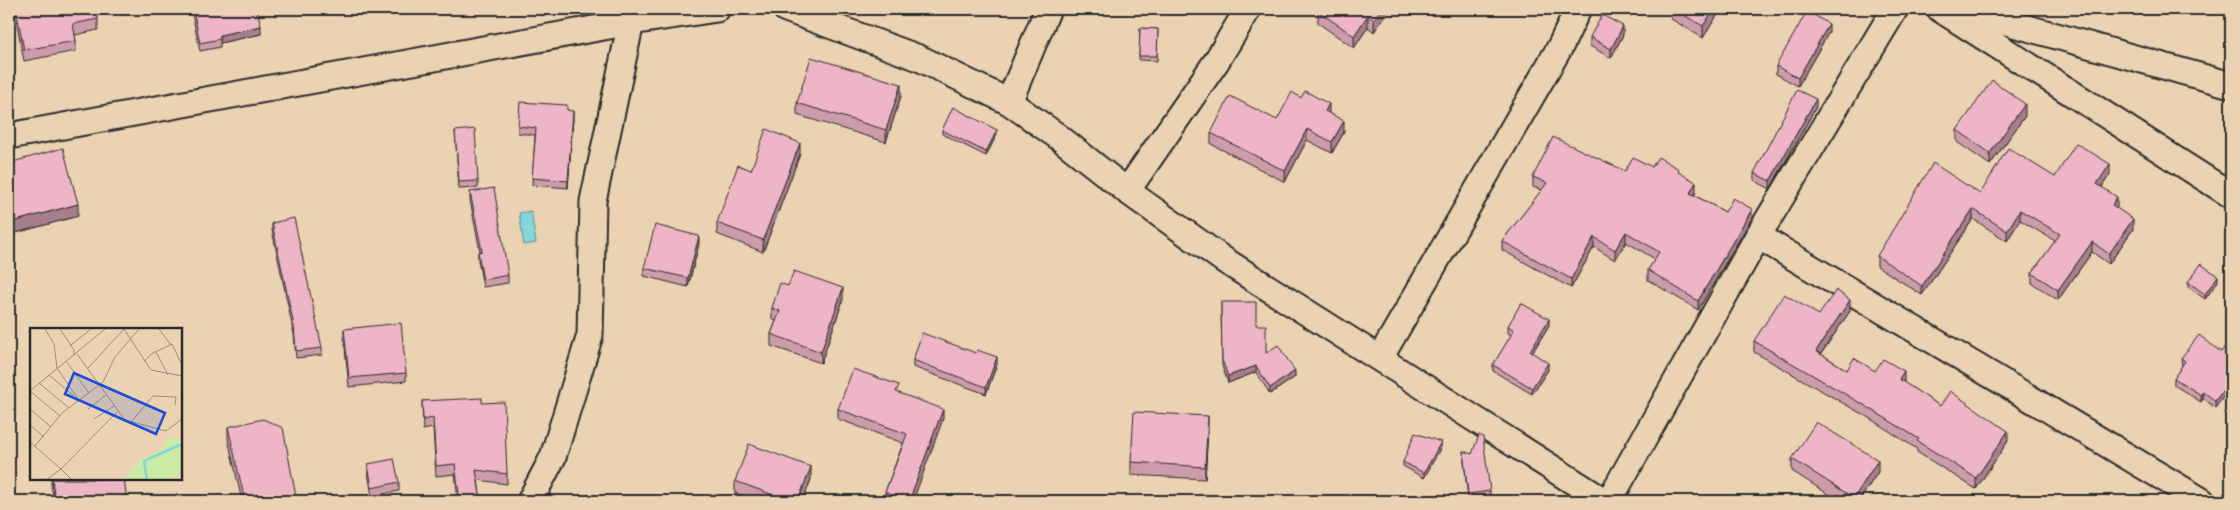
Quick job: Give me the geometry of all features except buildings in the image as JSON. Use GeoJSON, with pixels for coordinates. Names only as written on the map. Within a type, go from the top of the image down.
{"type":"FeatureCollection","features":[{"type":"Feature","properties":{"kind":"street"},"geometry":{"type":"LineString","coordinates":[[9,136],[631,22],[717,9]]}},
{"type":"Feature","properties":{"kind":"street"},"geometry":{"type":"LineString","coordinates":[[786,9],[918,58],[1008,102],[1060,138],[1127,191],[1224,260],[1604,501]]}},
{"type":"Feature","properties":{"kind":"street"},"geometry":{"type":"LineString","coordinates":[[1008,102],[1048,9]]}},
{"type":"Feature","properties":{"kind":"street"},"geometry":{"type":"LineString","coordinates":[[1127,191],[1216,62],[1248,9]]}},
{"type":"Feature","properties":{"kind":"street"},"geometry":{"type":"LineString","coordinates":[[1380,358],[1560,47],[1578,9]]}},
{"type":"Feature","properties":{"kind":"street"},"geometry":{"type":"LineString","coordinates":[[1609,501],[1758,236],[1895,9]]}},
{"type":"Feature","properties":{"kind":"street"},"geometry":{"type":"LineString","coordinates":[[1940,9],[2231,195]]}},
{"type":"Feature","properties":{"kind":"street"},"geometry":{"type":"LineString","coordinates":[[1960,9],[2231,85]]}},
{"type":"Feature","properties":{"kind":"street"},"geometry":{"type":"LineString","coordinates":[[530,501],[553,457],[590,335],[592,201],[631,22]]}},
{"type":"Feature","properties":{"kind":"street"},"geometry":{"type":"LineString","coordinates":[[1758,236],[2202,501]]}},
{"type":"Feature","properties":{"kind":"water"},"geometry":{"type":"Polygon","coordinates":[[[531,211],[536,243],[524,245],[519,213],[531,211]]]}}]}
